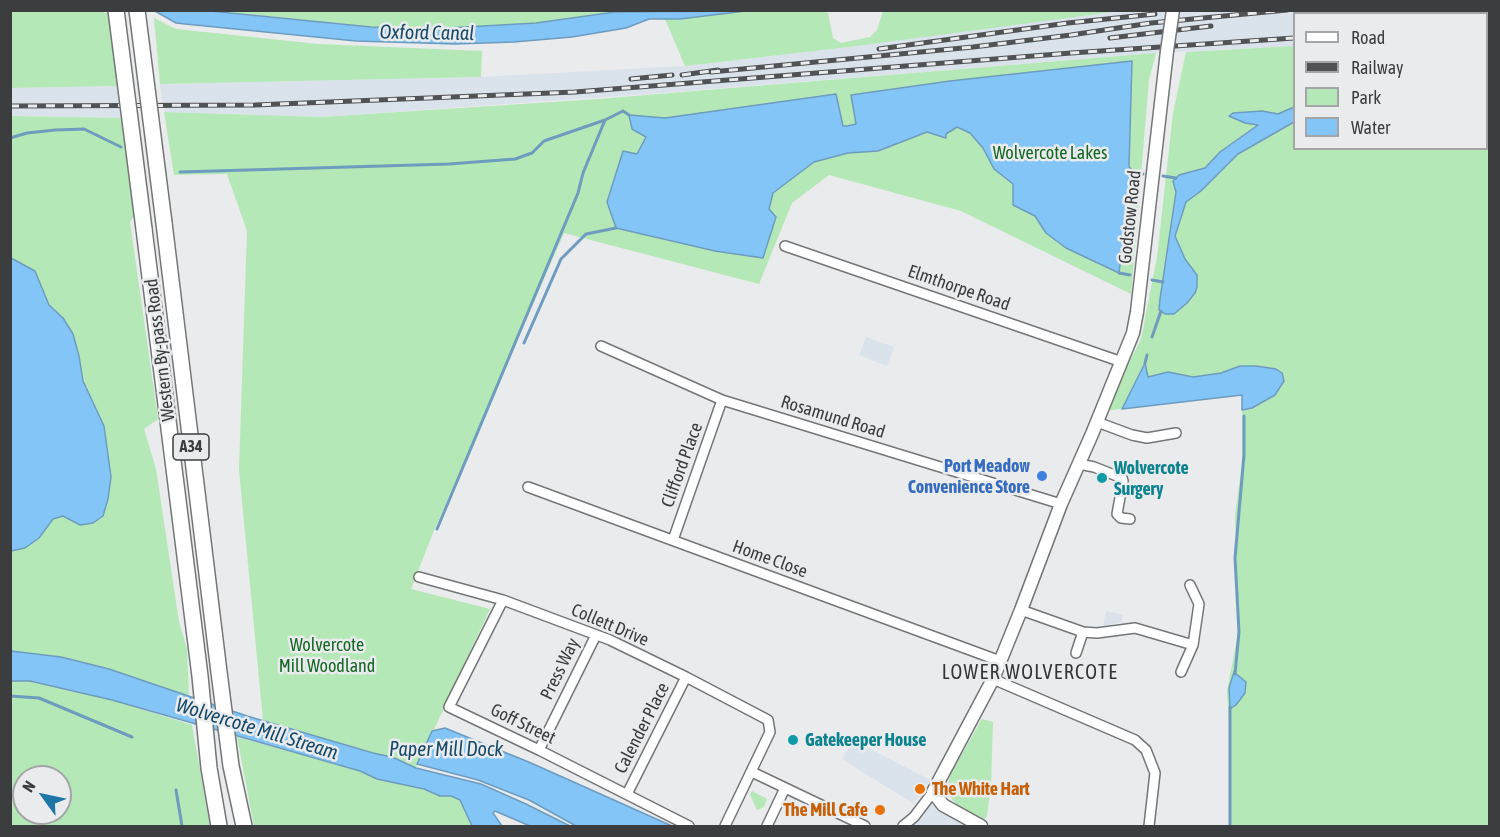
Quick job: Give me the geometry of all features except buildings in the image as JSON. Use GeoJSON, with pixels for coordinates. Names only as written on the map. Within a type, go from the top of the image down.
{"type":"FeatureCollection","features":[{"type":"Feature","properties":{"kind":"highway","name":"Western By-pass Road"},"geometry":{"type":"LineString","coordinates":[[116,10],[200,676],[209,768],[219,826]]}},
{"type":"Feature","properties":{"kind":"highway","name":"Western By-pass Road"},"geometry":{"type":"LineString","coordinates":[[136,10],[231,766],[244,826]]}},
{"type":"Feature","properties":{"kind":"street","name":"Godstow Road"},"geometry":{"type":"LineString","coordinates":[[933,792],[993,679],[1061,504],[1133,333],[1173,10]]}},
{"type":"Feature","properties":{"kind":"street","name":"Elmthorpe Road"},"geometry":{"type":"LineString","coordinates":[[785,246],[1122,363]]}},
{"type":"Feature","properties":{"kind":"street","name":"Rosamund Road"},"geometry":{"type":"LineString","coordinates":[[601,346],[722,400],[1061,504]]}},
{"type":"Feature","properties":{"kind":"street","name":"Clifford Place"},"geometry":{"type":"LineString","coordinates":[[673,540],[722,400]]}},
{"type":"Feature","properties":{"kind":"street"},"geometry":{"type":"LineString","coordinates":[[1097,422],[1147,438],[1176,433]]}},
{"type":"Feature","properties":{"kind":"street"},"geometry":{"type":"LineString","coordinates":[[1078,464],[1094,467],[1122,478],[1124,481],[1117,514],[1121,518],[1130,519]]}},
{"type":"Feature","properties":{"kind":"street","name":"Home Close"},"geometry":{"type":"LineString","coordinates":[[528,488],[1000,662]]}},
{"type":"Feature","properties":{"kind":"street","name":"Collett Drive"},"geometry":{"type":"LineString","coordinates":[[419,577],[503,600],[596,635],[686,676],[768,720],[770,732],[752,767],[752,772]]}},
{"type":"Feature","properties":{"kind":"street"},"geometry":{"type":"LineString","coordinates":[[1181,672],[1193,645],[1199,604],[1190,585]]}},
{"type":"Feature","properties":{"kind":"street","name":"Goff Street"},"geometry":{"type":"LineString","coordinates":[[503,600],[449,707],[689,826]]}},
{"type":"Feature","properties":{"kind":"street"},"geometry":{"type":"LineString","coordinates":[[1021,610],[1083,632],[1096,633],[1135,628],[1193,645]]}},
{"type":"Feature","properties":{"kind":"street"},"geometry":{"type":"LineString","coordinates":[[1076,653],[1083,632]]}},
{"type":"Feature","properties":{"kind":"street","name":"Press Way"},"geometry":{"type":"LineString","coordinates":[[538,750],[596,635]]}},
{"type":"Feature","properties":{"kind":"street","name":"Calender Place"},"geometry":{"type":"LineString","coordinates":[[627,794],[686,676]]}},
{"type":"Feature","properties":{"kind":"street"},"geometry":{"type":"LineString","coordinates":[[993,679],[1135,740],[1146,750],[1155,773],[1149,826]]}},
{"type":"Feature","properties":{"kind":"street"},"geometry":{"type":"LineString","coordinates":[[725,826],[752,772],[865,826]]}},
{"type":"Feature","properties":{"kind":"street"},"geometry":{"type":"LineString","coordinates":[[767,826],[785,788]]}},
{"type":"Feature","properties":{"kind":"street"},"geometry":{"type":"LineString","coordinates":[[903,826],[914,817],[933,792],[943,805],[981,826]]}},
{"type":"Feature","properties":{"kind":"shaded area"},"geometry":{"type":"Polygon","coordinates":[[[1120,10],[1489,11],[1489,37],[1488,12],[1293,12],[1293,46],[1156,53],[674,92],[322,117],[164,112],[160,84],[481,77],[685,66],[849,47],[1120,10]]]}},
{"type":"Feature","properties":{"kind":"shaded area"},"geometry":{"type":"Polygon","coordinates":[[[119,86],[123,118],[11,116],[10,88],[119,86]]]}},
{"type":"Feature","properties":{"kind":"shaded area"},"geometry":{"type":"Polygon","coordinates":[[[866,337],[894,347],[887,366],[859,355],[866,337]]]}},
{"type":"Feature","properties":{"kind":"shaded area"},"geometry":{"type":"Polygon","coordinates":[[[1106,611],[1123,615],[1121,622],[1103,626],[1106,611]]]}},
{"type":"Feature","properties":{"kind":"shaded area"},"geometry":{"type":"Polygon","coordinates":[[[853,740],[930,780],[914,804],[842,759],[853,740]]]}},
{"type":"Feature","properties":{"kind":"shaded area"},"geometry":{"type":"Polygon","coordinates":[[[927,801],[971,826],[912,826],[927,801]]]}},
{"type":"Feature","properties":{"kind":"green space"},"geometry":{"type":"Polygon","coordinates":[[[94,10],[110,14],[119,86],[11,88],[10,11],[94,10]]]}},
{"type":"Feature","properties":{"kind":"green space"},"geometry":{"type":"Polygon","coordinates":[[[746,10],[824,11],[828,13],[833,38],[841,43],[870,37],[877,30],[883,11],[1120,11],[685,66],[665,19],[702,17],[746,10]]]}},
{"type":"Feature","properties":{"kind":"green space"},"geometry":{"type":"Polygon","coordinates":[[[219,11],[651,11],[649,13],[614,12],[536,23],[430,29],[372,27],[219,11]]]}},
{"type":"Feature","properties":{"kind":"green space"},"geometry":{"type":"Polygon","coordinates":[[[154,18],[176,29],[318,44],[482,51],[481,77],[160,84],[154,18]]]}},
{"type":"Feature","properties":{"kind":"green space"},"geometry":{"type":"Polygon","coordinates":[[[1489,37],[1489,826],[1231,826],[1231,756],[1227,691],[1238,633],[1235,515],[1242,464],[1242,395],[1104,411],[1141,339],[1157,257],[1173,113],[1186,52],[1293,46],[1293,150],[1488,150],[1489,37]]]}},
{"type":"Feature","properties":{"kind":"green space","name":"Wolvercote Mill Woodland"},"geometry":{"type":"Polygon","coordinates":[[[1156,53],[1149,80],[1131,294],[961,211],[829,175],[792,203],[759,284],[564,233],[433,533],[411,589],[490,609],[416,768],[392,757],[263,720],[239,470],[247,231],[227,174],[174,175],[164,112],[322,117],[598,99],[1156,53]]]}},
{"type":"Feature","properties":{"kind":"green space"},"geometry":{"type":"Polygon","coordinates":[[[11,116],[123,118],[135,215],[130,222],[158,419],[144,429],[156,469],[179,622],[187,649],[189,697],[109,669],[61,657],[11,651],[11,551],[25,548],[39,538],[53,519],[63,516],[80,524],[107,449],[104,426],[83,381],[79,356],[63,318],[49,305],[35,272],[11,258],[11,116]]]}},
{"type":"Feature","properties":{"kind":"green space"},"geometry":{"type":"Polygon","coordinates":[[[11,681],[30,681],[112,700],[192,725],[210,826],[11,826],[11,681]]]}},
{"type":"Feature","properties":{"kind":"green space"},"geometry":{"type":"Polygon","coordinates":[[[982,719],[993,722],[991,785],[987,816],[983,821],[959,807],[951,798],[948,784],[951,773],[982,719]]]}},
{"type":"Feature","properties":{"kind":"green space"},"geometry":{"type":"Polygon","coordinates":[[[237,737],[360,771],[377,779],[424,789],[440,796],[451,796],[460,800],[472,826],[254,826],[237,737]]]}},
{"type":"Feature","properties":{"kind":"green space"},"geometry":{"type":"Polygon","coordinates":[[[752,791],[767,799],[764,807],[757,810],[750,795],[752,791]]]}},
{"type":"Feature","properties":{"kind":"water","name":"Oxford Canal"},"geometry":{"type":"Polygon","coordinates":[[[155,11],[210,11],[371,27],[430,29],[536,23],[615,12],[746,11],[680,19],[649,19],[626,28],[572,37],[455,44],[356,41],[185,24],[176,23],[155,11]]]}},
{"type":"Feature","properties":{"kind":"water","name":"Wolvercote Lakes"},"geometry":{"type":"Polygon","coordinates":[[[1132,61],[1129,167],[1136,173],[1131,179],[1119,273],[1066,248],[1046,233],[1035,216],[1013,205],[1013,184],[994,169],[983,148],[970,133],[957,127],[946,134],[946,138],[927,132],[878,151],[848,153],[814,162],[773,193],[769,209],[776,217],[763,258],[715,251],[616,228],[607,202],[623,151],[637,154],[646,137],[632,129],[629,115],[665,118],[836,94],[843,126],[847,126],[856,124],[851,95],[950,81],[1132,61]]]}},
{"type":"Feature","properties":{"kind":"water"},"geometry":{"type":"Polygon","coordinates":[[[1293,107],[1293,123],[1238,154],[1201,191],[1186,202],[1175,236],[1185,259],[1197,275],[1197,287],[1187,303],[1174,314],[1165,314],[1159,310],[1176,192],[1173,181],[1179,175],[1205,168],[1220,152],[1258,125],[1245,123],[1229,116],[1233,113],[1262,111],[1278,114],[1293,107]]]}},
{"type":"Feature","properties":{"kind":"water"},"geometry":{"type":"Polygon","coordinates":[[[11,258],[35,271],[49,305],[63,318],[73,334],[83,381],[104,426],[111,477],[103,516],[93,523],[80,525],[63,516],[53,519],[39,538],[25,548],[11,551],[11,258]]]}},
{"type":"Feature","properties":{"kind":"water"},"geometry":{"type":"Polygon","coordinates":[[[1145,363],[1148,377],[1168,372],[1193,377],[1221,373],[1240,366],[1256,366],[1276,369],[1282,373],[1284,381],[1275,395],[1252,408],[1242,410],[1242,395],[1122,409],[1145,363]]]}},
{"type":"Feature","properties":{"kind":"water","name":"Wolvercote Mill Stream"},"geometry":{"type":"Polygon","coordinates":[[[11,651],[61,657],[109,669],[247,716],[392,757],[416,768],[481,784],[570,826],[530,826],[495,811],[493,813],[502,826],[472,826],[460,800],[451,796],[440,796],[424,789],[377,779],[360,771],[112,700],[30,681],[11,681],[11,651]]]}},
{"type":"Feature","properties":{"kind":"water"},"geometry":{"type":"Polygon","coordinates":[[[1234,672],[1246,682],[1245,693],[1230,709],[1229,688],[1234,672]]]}},
{"type":"Feature","properties":{"kind":"water","name":"Paper Mill Dock"},"geometry":{"type":"Polygon","coordinates":[[[445,728],[531,763],[672,826],[576,826],[529,800],[478,780],[417,764],[432,731],[445,728]]]}},
{"type":"Feature","properties":{"kind":"waterway"},"geometry":{"type":"LineString","coordinates":[[437,529],[578,193],[583,173],[605,120],[623,111],[629,115]]}},
{"type":"Feature","properties":{"kind":"waterway"},"geometry":{"type":"LineString","coordinates":[[180,172],[449,164],[515,159],[532,153],[544,141],[605,120]]}},
{"type":"Feature","properties":{"kind":"waterway"},"geometry":{"type":"LineString","coordinates":[[10,138],[27,133],[84,129],[121,147]]}},
{"type":"Feature","properties":{"kind":"waterway"},"geometry":{"type":"LineString","coordinates":[[1136,173],[1143,174]]}},
{"type":"Feature","properties":{"kind":"waterway"},"geometry":{"type":"LineString","coordinates":[[1163,176],[1176,178]]}},
{"type":"Feature","properties":{"kind":"waterway"},"geometry":{"type":"LineString","coordinates":[[524,343],[561,259],[586,234],[616,228]]}},
{"type":"Feature","properties":{"kind":"waterway"},"geometry":{"type":"LineString","coordinates":[[1119,273],[1130,275]]}},
{"type":"Feature","properties":{"kind":"waterway"},"geometry":{"type":"LineString","coordinates":[[1152,280],[1163,282]]}},
{"type":"Feature","properties":{"kind":"waterway"},"geometry":{"type":"LineString","coordinates":[[1152,337],[1161,311]]}},
{"type":"Feature","properties":{"kind":"waterway"},"geometry":{"type":"LineString","coordinates":[[1145,363],[1147,355]]}},
{"type":"Feature","properties":{"kind":"waterway"},"geometry":{"type":"LineString","coordinates":[[1235,674],[1239,632],[1235,558],[1244,455],[1244,416]]}},
{"type":"Feature","properties":{"kind":"waterway"},"geometry":{"type":"LineString","coordinates":[[10,696],[39,698],[132,737]]}},
{"type":"Feature","properties":{"kind":"waterway"},"geometry":{"type":"LineString","coordinates":[[1230,707],[1230,826]]}},
{"type":"Feature","properties":{"kind":"waterway"},"geometry":{"type":"LineString","coordinates":[[176,790],[182,826]]}},
{"type":"Feature","properties":{"kind":"railway"},"geometry":{"type":"LineString","coordinates":[[711,72],[973,47],[1151,23],[1287,10]]}},
{"type":"Feature","properties":{"kind":"railway"},"geometry":{"type":"LineString","coordinates":[[1336,12],[1353,10]]}},
{"type":"Feature","properties":{"kind":"railway"},"geometry":{"type":"LineString","coordinates":[[879,49],[1068,23],[1155,14]]}},
{"type":"Feature","properties":{"kind":"railway"},"geometry":{"type":"LineString","coordinates":[[1110,38],[1211,26]]}},
{"type":"Feature","properties":{"kind":"railway"},"geometry":{"type":"LineString","coordinates":[[10,106],[255,105],[575,92],[1293,38]]}},
{"type":"Feature","properties":{"kind":"railway"},"geometry":{"type":"LineString","coordinates":[[682,75],[718,70]]}},
{"type":"Feature","properties":{"kind":"railway"},"geometry":{"type":"LineString","coordinates":[[631,79],[672,75]]}},
{"type":"Feature","properties":{"kind":"place","name":"Port Meadow Convenience Store"},"geometry":{"type":"Point","coordinates":[1042,476]}},
{"type":"Feature","properties":{"kind":"place","name":"Wolvercote Surgery"},"geometry":{"type":"Point","coordinates":[1102,478]}},
{"type":"Feature","properties":{"kind":"place","name":"Gatekeeper House"},"geometry":{"type":"Point","coordinates":[793,740]}},
{"type":"Feature","properties":{"kind":"place","name":"The White Hart"},"geometry":{"type":"Point","coordinates":[920,789]}},
{"type":"Feature","properties":{"kind":"place","name":"The Mill Cafe"},"geometry":{"type":"Point","coordinates":[880,810]}},
{"type":"Feature","properties":{"kind":"district","name":"LOWER WOLVERCOTE"},"geometry":{"type":"Point","coordinates":[1030,673]}}]}
